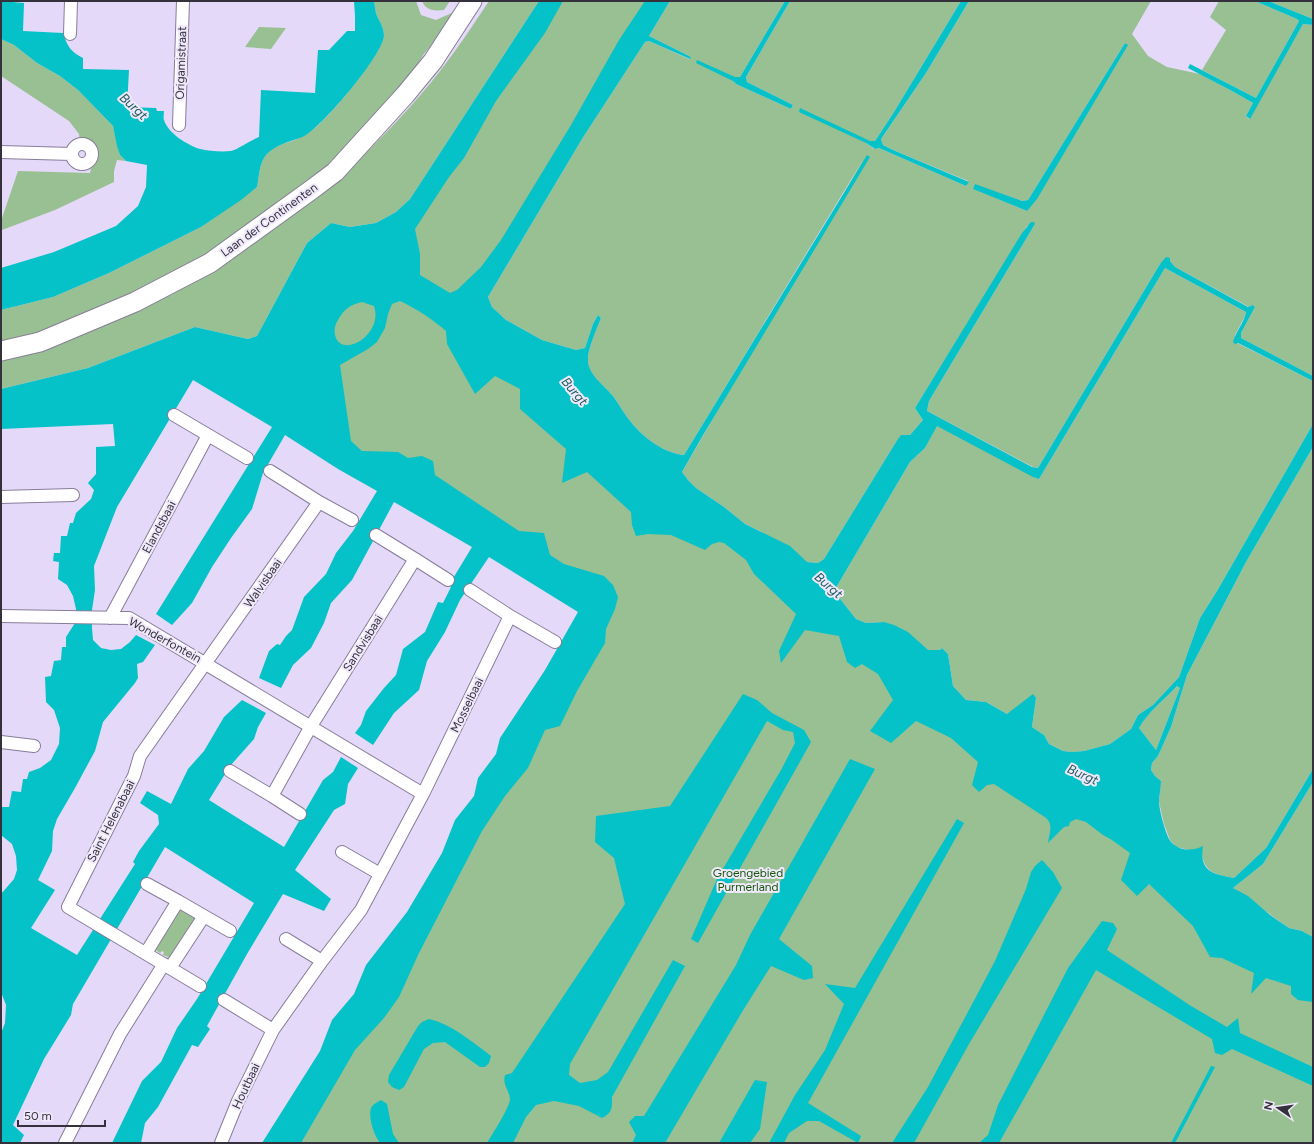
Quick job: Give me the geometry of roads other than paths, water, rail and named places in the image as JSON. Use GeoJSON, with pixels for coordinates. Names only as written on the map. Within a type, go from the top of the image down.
{"type":"FeatureCollection","features":[{"type":"Feature","properties":{"kind":"main road","name":"Laan der Continenten"},"geometry":{"type":"LineString","coordinates":[[1,351],[40,342],[135,302],[210,263],[311,190],[335,172],[405,95],[433,61],[472,1]]}},
{"type":"Feature","properties":{"kind":"street"},"geometry":{"type":"LineString","coordinates":[[70,34],[71,1]]}},
{"type":"Feature","properties":{"kind":"street","name":"Origamistraat"},"geometry":{"type":"LineString","coordinates":[[179,125],[182,1]]}},
{"type":"Feature","properties":{"kind":"street"},"geometry":{"type":"LineString","coordinates":[[1,152],[72,154]]}},
{"type":"Feature","properties":{"kind":"street"},"geometry":{"type":"LineString","coordinates":[[174,416],[247,458]]}},
{"type":"Feature","properties":{"kind":"street","name":"Elandsbaai"},"geometry":{"type":"LineString","coordinates":[[110,618],[208,435]]}},
{"type":"Feature","properties":{"kind":"street"},"geometry":{"type":"LineString","coordinates":[[270,471],[319,502],[352,520]]}},
{"type":"Feature","properties":{"kind":"street"},"geometry":{"type":"LineString","coordinates":[[1,497],[73,495]]}},
{"type":"Feature","properties":{"kind":"street","name":"Walvisbaai"},"geometry":{"type":"LineString","coordinates":[[206,663],[319,502]]}},
{"type":"Feature","properties":{"kind":"street"},"geometry":{"type":"LineString","coordinates":[[376,535],[448,580]]}},
{"type":"Feature","properties":{"kind":"street","name":"Sandvisbaai"},"geometry":{"type":"LineString","coordinates":[[312,726],[415,559]]}},
{"type":"Feature","properties":{"kind":"street"},"geometry":{"type":"LineString","coordinates":[[470,590],[510,616],[555,642]]}},
{"type":"Feature","properties":{"kind":"street","name":"Wonderfontein"},"geometry":{"type":"LineString","coordinates":[[1,616],[129,618],[424,794]]}},
{"type":"Feature","properties":{"kind":"street","name":"Mosselbaai"},"geometry":{"type":"LineString","coordinates":[[424,794],[510,616]]}},
{"type":"Feature","properties":{"kind":"street","name":"Saint Helenabaai"},"geometry":{"type":"LineString","coordinates":[[200,986],[68,907],[134,776],[140,756],[206,663]]}},
{"type":"Feature","properties":{"kind":"street"},"geometry":{"type":"LineString","coordinates":[[272,796],[312,726]]}},
{"type":"Feature","properties":{"kind":"street"},"geometry":{"type":"LineString","coordinates":[[1,742],[34,746]]}},
{"type":"Feature","properties":{"kind":"street"},"geometry":{"type":"LineString","coordinates":[[230,771],[300,814]]}},
{"type":"Feature","properties":{"kind":"street","name":"Houtbaai"},"geometry":{"type":"LineString","coordinates":[[221,1143],[238,1101],[274,1030],[322,961],[361,910],[424,794]]}},
{"type":"Feature","properties":{"kind":"street"},"geometry":{"type":"LineString","coordinates":[[342,852],[380,874]]}},
{"type":"Feature","properties":{"kind":"street"},"geometry":{"type":"LineString","coordinates":[[147,884],[230,931]]}},
{"type":"Feature","properties":{"kind":"street"},"geometry":{"type":"LineString","coordinates":[[146,953],[178,901]]}},
{"type":"Feature","properties":{"kind":"street"},"geometry":{"type":"LineString","coordinates":[[65,1143],[120,1034],[204,916]]}},
{"type":"Feature","properties":{"kind":"street"},"geometry":{"type":"LineString","coordinates":[[286,939],[322,961]]}},
{"type":"Feature","properties":{"kind":"street"},"geometry":{"type":"LineString","coordinates":[[224,1000],[274,1030]]}},
{"type":"Feature","properties":{"kind":"water"},"geometry":{"type":"Polygon","coordinates":[[[1,1],[24,3],[23,31],[63,33],[70,48],[83,58],[83,69],[129,70],[127,107],[156,108],[157,111],[164,111],[164,120],[166,125],[174,134],[195,147],[211,151],[231,151],[259,137],[261,90],[315,93],[318,50],[329,50],[347,31],[355,31],[354,1],[374,1],[376,14],[383,28],[384,36],[381,46],[374,58],[351,89],[326,118],[306,135],[278,146],[268,153],[261,165],[257,187],[241,200],[201,227],[109,273],[53,297],[1,310],[1,268],[54,252],[116,226],[138,206],[146,187],[147,165],[126,161],[120,155],[113,126],[78,90],[60,76],[37,63],[14,45],[1,39],[1,1]]]}},
{"type":"Feature","properties":{"kind":"water","name":"Burgt"},"geometry":{"type":"Polygon","coordinates":[[[539,1],[563,1],[545,33],[496,101],[464,158],[449,177],[415,229],[420,254],[420,275],[450,293],[457,290],[481,267],[501,240],[571,125],[619,40],[645,1],[670,1],[649,36],[691,57],[690,59],[649,41],[645,42],[582,139],[488,297],[492,307],[506,320],[542,340],[576,350],[585,348],[593,324],[598,315],[601,318],[588,355],[588,364],[593,375],[613,396],[632,424],[638,430],[660,447],[676,454],[684,455],[867,155],[870,157],[682,472],[696,488],[724,507],[745,524],[790,546],[807,562],[818,563],[824,559],[896,442],[901,435],[910,435],[923,420],[915,408],[1022,233],[1031,222],[1034,222],[1035,224],[929,401],[927,411],[1032,467],[1038,468],[1160,264],[1166,257],[1170,258],[1170,261],[1175,267],[1248,307],[1253,305],[1255,307],[1241,333],[1241,338],[1313,376],[1313,381],[1238,343],[1235,344],[1233,342],[1234,338],[1244,320],[1246,312],[1165,268],[1039,479],[937,426],[925,448],[910,462],[837,586],[836,591],[837,595],[856,619],[866,623],[884,622],[894,625],[908,632],[928,650],[940,650],[942,648],[948,654],[953,686],[966,700],[986,702],[1007,714],[1033,694],[1036,698],[1032,727],[1044,735],[1049,744],[1063,751],[1072,752],[1084,751],[1110,744],[1131,729],[1138,715],[1153,705],[1179,677],[1200,618],[1313,424],[1313,447],[1246,562],[1187,675],[1171,727],[1158,756],[1152,763],[1151,770],[1161,781],[1159,800],[1160,807],[1166,831],[1172,843],[1180,848],[1189,850],[1203,846],[1203,861],[1209,870],[1220,875],[1234,878],[1266,848],[1313,769],[1313,782],[1263,864],[1233,888],[1248,896],[1270,915],[1289,928],[1302,931],[1313,937],[1313,1002],[1298,1000],[1291,994],[1291,986],[1266,978],[1251,994],[1254,973],[1222,958],[1210,957],[1193,926],[1149,884],[1137,896],[1121,880],[1130,853],[1086,822],[1076,819],[1070,822],[1069,826],[1064,827],[1048,843],[1050,823],[1045,817],[994,784],[987,785],[979,792],[972,785],[978,762],[951,738],[916,721],[891,743],[870,731],[893,700],[878,674],[862,664],[855,668],[847,662],[839,636],[805,630],[781,663],[779,651],[796,614],[754,574],[746,560],[724,543],[719,542],[712,544],[705,550],[671,535],[648,534],[636,536],[632,525],[631,512],[587,472],[562,483],[566,449],[520,409],[520,389],[495,376],[475,394],[447,344],[446,331],[424,314],[400,301],[392,304],[385,328],[377,342],[340,365],[351,441],[362,451],[398,452],[408,458],[422,456],[433,461],[435,475],[519,531],[544,533],[550,555],[564,564],[604,576],[613,585],[618,597],[615,609],[606,629],[605,643],[577,691],[560,726],[545,730],[528,768],[505,796],[482,831],[419,953],[399,997],[384,1018],[355,1050],[301,1143],[262,1143],[320,1051],[332,1020],[354,994],[366,965],[407,912],[442,853],[455,820],[474,796],[478,778],[496,754],[500,738],[545,670],[578,612],[489,557],[460,600],[445,632],[427,661],[419,690],[394,713],[373,745],[355,733],[361,725],[366,711],[396,675],[403,649],[425,632],[438,602],[443,603],[451,587],[449,585],[472,547],[394,502],[352,580],[331,603],[324,623],[311,648],[293,665],[281,688],[259,678],[269,651],[277,644],[280,645],[292,630],[304,597],[326,574],[336,553],[353,531],[377,491],[338,469],[285,435],[263,473],[252,509],[212,567],[192,603],[172,625],[156,614],[272,427],[193,380],[117,507],[94,566],[95,590],[92,610],[93,640],[101,648],[111,650],[121,649],[136,635],[155,645],[143,662],[137,664],[138,678],[135,683],[103,722],[95,751],[57,819],[53,831],[52,851],[38,880],[55,890],[31,928],[77,955],[135,864],[133,862],[139,851],[159,824],[158,815],[140,803],[147,791],[171,804],[188,769],[204,751],[224,717],[242,700],[266,713],[258,727],[254,739],[230,766],[209,800],[284,847],[323,780],[333,772],[341,757],[358,768],[348,784],[345,804],[334,810],[295,870],[331,899],[324,911],[283,894],[247,954],[207,1026],[210,1029],[198,1047],[192,1045],[158,1107],[145,1123],[141,1143],[112,1143],[142,1081],[161,1062],[177,1028],[197,999],[254,903],[165,847],[73,1004],[71,1015],[44,1059],[13,1125],[24,1135],[20,1143],[1,1143],[1,1033],[5,1023],[6,1005],[1,992],[1,894],[14,879],[17,870],[16,856],[12,844],[1,835],[1,807],[9,807],[12,791],[21,792],[23,779],[27,779],[29,772],[40,768],[51,760],[59,744],[60,728],[54,710],[46,702],[45,677],[51,676],[54,661],[61,660],[62,647],[66,647],[66,637],[75,623],[76,609],[73,596],[67,585],[58,579],[59,562],[53,561],[54,553],[60,553],[61,536],[67,536],[70,523],[73,523],[76,513],[91,499],[94,490],[88,483],[96,474],[96,447],[115,446],[113,424],[1,429],[1,389],[88,368],[195,327],[248,339],[257,336],[307,243],[331,223],[350,227],[376,223],[396,212],[410,199],[539,1]],[[362,302],[348,308],[335,325],[335,335],[339,342],[345,345],[360,341],[368,335],[373,326],[375,317],[374,306],[362,302]],[[1177,686],[1152,711],[1139,728],[1156,750],[1180,688],[1177,686]]]}},
{"type":"Feature","properties":{"kind":"water"},"geometry":{"type":"Polygon","coordinates":[[[785,1],[790,1],[746,77],[747,82],[793,105],[791,109],[736,84],[733,81],[696,63],[697,60],[735,77],[740,77],[785,1]]]}},
{"type":"Feature","properties":{"kind":"water"},"geometry":{"type":"Polygon","coordinates":[[[961,1],[969,1],[926,73],[881,139],[883,145],[893,150],[969,182],[966,186],[879,148],[875,149],[866,143],[799,112],[800,108],[870,141],[875,141],[961,1]]]}},
{"type":"Feature","properties":{"kind":"water"},"geometry":{"type":"Polygon","coordinates":[[[1255,1],[1268,1],[1313,19],[1313,25],[1303,24],[1250,119],[1246,116],[1253,103],[1188,68],[1190,64],[1256,98],[1299,21],[1255,1]]]}},
{"type":"Feature","properties":{"kind":"water"},"geometry":{"type":"Polygon","coordinates":[[[1125,43],[1128,45],[1037,199],[1027,211],[973,189],[975,184],[1022,201],[1028,200],[1125,43]]]}},
{"type":"Feature","properties":{"kind":"water"},"geometry":{"type":"Polygon","coordinates":[[[743,694],[757,700],[772,713],[804,730],[811,742],[698,943],[691,939],[717,879],[781,770],[795,743],[793,732],[783,730],[767,721],[570,1064],[569,1075],[580,1083],[597,1080],[608,1072],[673,960],[685,966],[612,1097],[612,1107],[610,1112],[602,1118],[579,1106],[554,1101],[536,1105],[526,1117],[513,1143],[487,1143],[509,1104],[509,1093],[504,1079],[505,1075],[512,1073],[625,904],[614,858],[595,842],[596,816],[670,806],[743,694]]]}},
{"type":"Feature","properties":{"kind":"water"},"geometry":{"type":"Polygon","coordinates":[[[850,759],[875,769],[779,939],[812,966],[813,978],[804,980],[771,966],[742,1012],[665,1143],[632,1143],[636,1135],[629,1122],[635,1116],[644,1116],[736,965],[750,935],[850,759]]]}},
{"type":"Feature","properties":{"kind":"water"},"geometry":{"type":"Polygon","coordinates":[[[957,819],[964,823],[808,1103],[861,1136],[858,1143],[819,1121],[807,1121],[789,1133],[784,1143],[769,1143],[795,1095],[825,1050],[844,1004],[825,984],[855,988],[957,819]]]}},
{"type":"Feature","properties":{"kind":"water"},"geometry":{"type":"Polygon","coordinates":[[[1042,860],[1053,872],[1062,888],[969,1044],[914,1143],[892,1143],[928,1087],[995,961],[1026,889],[1031,872],[1042,860]]]}},
{"type":"Feature","properties":{"kind":"water"},"geometry":{"type":"Polygon","coordinates":[[[1102,921],[1113,923],[1117,929],[1107,950],[1191,1006],[1227,1027],[1238,1018],[1240,1033],[1313,1067],[1313,1086],[1232,1049],[1222,1055],[1215,1053],[1212,1039],[1096,970],[999,1143],[979,1143],[988,1135],[998,1105],[1068,968],[1102,921]]]}},
{"type":"Feature","properties":{"kind":"water"},"geometry":{"type":"Polygon","coordinates":[[[429,1019],[445,1024],[473,1042],[491,1056],[489,1063],[485,1067],[480,1067],[445,1042],[433,1043],[424,1049],[404,1087],[399,1090],[392,1087],[388,1082],[389,1075],[418,1026],[422,1022],[429,1019]]]}},
{"type":"Feature","properties":{"kind":"water"},"geometry":{"type":"Polygon","coordinates":[[[1211,1066],[1215,1067],[1175,1143],[1171,1143],[1211,1066]]]}},
{"type":"Feature","properties":{"kind":"water"},"geometry":{"type":"Polygon","coordinates":[[[755,1080],[767,1082],[760,1129],[750,1143],[719,1143],[755,1080]]]}},
{"type":"Feature","properties":{"kind":"water"},"geometry":{"type":"Polygon","coordinates":[[[381,1100],[387,1104],[393,1134],[399,1143],[380,1143],[376,1136],[370,1117],[370,1112],[374,1104],[381,1100]]]}},
{"type":"Feature","properties":{"kind":"park label","name":"Groengebied Purmerland"},"geometry":{"type":"Point","coordinates":[748,880]}}]}
